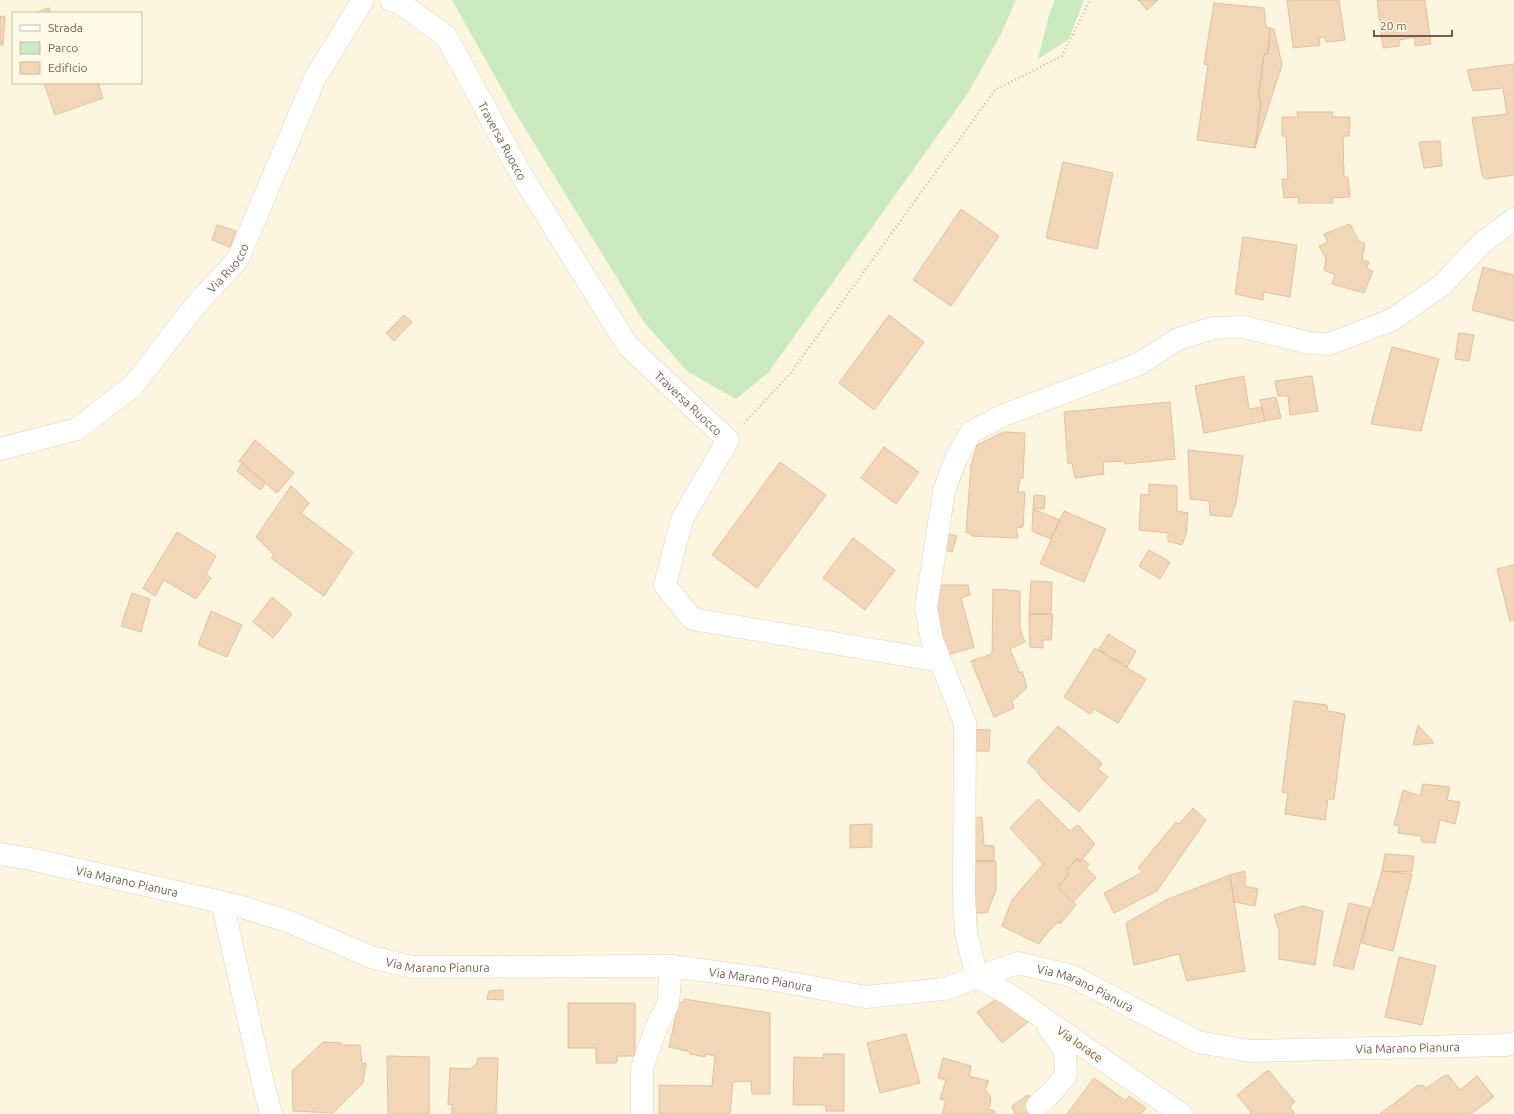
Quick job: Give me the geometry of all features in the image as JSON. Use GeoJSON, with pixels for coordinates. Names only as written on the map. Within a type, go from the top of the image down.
{"type":"FeatureCollection","features":[{"type":"Feature","properties":{"kind":"street","name":"Via Ruocco"},"geometry":{"type":"LineString","coordinates":[[0,449],[77,429],[133,386],[196,306],[238,259],[315,78],[363,0]]}},
{"type":"Feature","properties":{"kind":"street","name":"Traversa Ruocco"},"geometry":{"type":"LineString","coordinates":[[390,0],[400,3],[446,36],[522,176],[628,346],[728,440],[682,519],[665,585],[692,619],[940,661]]}},
{"type":"Feature","properties":{"kind":"street"},"geometry":{"type":"LineString","coordinates":[[977,977],[966,933],[964,897],[965,722],[932,640],[926,608],[944,490],[956,458],[971,432],[1004,415],[1139,364],[1178,339],[1213,328],[1244,327],[1309,343],[1329,344],[1392,320],[1442,285],[1481,244],[1514,219]]}},
{"type":"Feature","properties":{"kind":"street","name":"Via Marano Pianura"},"geometry":{"type":"LineString","coordinates":[[0,854],[30,859],[239,906],[290,922],[371,957],[412,967],[671,966],[775,980],[866,997],[944,989],[1018,963],[1072,976],[1198,1042],[1250,1051],[1506,1045],[1514,1043]]}},
{"type":"Feature","properties":{"kind":"street"},"geometry":{"type":"LineString","coordinates":[[222,902],[271,1114]]}},
{"type":"Feature","properties":{"kind":"street"},"geometry":{"type":"LineString","coordinates":[[642,1114],[642,1068],[656,1028],[668,1004],[671,966]]}},
{"type":"Feature","properties":{"kind":"street","name":"Via Iorace"},"geometry":{"type":"LineString","coordinates":[[977,977],[1007,993],[1181,1114]]}},
{"type":"Feature","properties":{"kind":"street"},"geometry":{"type":"LineString","coordinates":[[1037,1106],[1052,1092],[1066,1074],[1065,1051],[1041,1017]]}},
{"type":"Feature","properties":{"kind":"path"},"geometry":{"type":"LineString","coordinates":[[728,440],[790,374],[995,90],[1062,56],[1090,0]]}},
{"type":"Feature","properties":{"kind":"green space"},"geometry":{"type":"Polygon","coordinates":[[[452,0],[1016,0],[1001,34],[968,93],[768,373],[736,399],[688,372],[644,322],[515,112],[452,0]]]}},
{"type":"Feature","properties":{"kind":"green space"},"geometry":{"type":"Polygon","coordinates":[[[1055,0],[1084,0],[1069,39],[1038,59],[1049,15],[1055,0]]]}},
{"type":"Feature","properties":{"kind":"building"},"geometry":{"type":"Polygon","coordinates":[[[1138,0],[1158,0],[1147,10],[1138,0]]]}},
{"type":"Feature","properties":{"kind":"building"},"geometry":{"type":"Polygon","coordinates":[[[1287,0],[1339,0],[1345,40],[1326,42],[1325,37],[1319,38],[1320,45],[1293,48],[1287,0]]]}},
{"type":"Feature","properties":{"kind":"building"},"geometry":{"type":"Polygon","coordinates":[[[1377,0],[1425,0],[1431,44],[1415,46],[1415,37],[1399,40],[1399,46],[1383,48],[1377,0]]]}},
{"type":"Feature","properties":{"kind":"building"},"geometry":{"type":"Polygon","coordinates":[[[1214,3],[1264,8],[1266,27],[1270,28],[1268,53],[1264,54],[1259,94],[1261,104],[1255,148],[1197,140],[1208,65],[1204,64],[1214,3]]]}},
{"type":"Feature","properties":{"kind":"building"},"geometry":{"type":"Polygon","coordinates":[[[49,8],[50,12],[38,12],[49,8]]]}},
{"type":"Feature","properties":{"kind":"building"},"geometry":{"type":"Polygon","coordinates":[[[0,16],[5,17],[3,45],[0,45],[0,16]]]}},
{"type":"Feature","properties":{"kind":"building"},"geometry":{"type":"Polygon","coordinates":[[[1270,28],[1274,29],[1282,65],[1255,148],[1261,104],[1259,94],[1264,54],[1268,53],[1270,28]]]}},
{"type":"Feature","properties":{"kind":"building"},"geometry":{"type":"Polygon","coordinates":[[[1514,64],[1514,175],[1485,179],[1482,175],[1472,118],[1507,114],[1503,88],[1473,91],[1467,70],[1514,64]]]}},
{"type":"Feature","properties":{"kind":"building"},"geometry":{"type":"Polygon","coordinates":[[[44,84],[98,84],[103,98],[55,115],[44,84]]]}},
{"type":"Feature","properties":{"kind":"building"},"geometry":{"type":"Polygon","coordinates":[[[1297,112],[1333,112],[1332,117],[1350,117],[1349,136],[1343,136],[1344,177],[1348,177],[1350,197],[1332,198],[1333,203],[1299,203],[1298,197],[1284,198],[1282,179],[1288,179],[1286,136],[1282,136],[1282,117],[1298,117],[1297,112]]]}},
{"type":"Feature","properties":{"kind":"building"},"geometry":{"type":"Polygon","coordinates":[[[1440,141],[1442,166],[1424,168],[1419,142],[1440,141]]]}},
{"type":"Feature","properties":{"kind":"building"},"geometry":{"type":"Polygon","coordinates":[[[1063,162],[1113,173],[1097,249],[1046,238],[1063,162]]]}},
{"type":"Feature","properties":{"kind":"building"},"geometry":{"type":"Polygon","coordinates":[[[961,209],[999,236],[951,306],[913,280],[961,209]]]}},
{"type":"Feature","properties":{"kind":"building"},"geometry":{"type":"Polygon","coordinates":[[[1350,224],[1358,240],[1365,244],[1362,260],[1369,262],[1366,269],[1373,271],[1364,293],[1332,284],[1335,275],[1324,270],[1326,259],[1319,246],[1328,242],[1324,234],[1350,224]]]}},
{"type":"Feature","properties":{"kind":"building"},"geometry":{"type":"Polygon","coordinates":[[[217,225],[236,231],[230,247],[212,240],[217,225]]]}},
{"type":"Feature","properties":{"kind":"building"},"geometry":{"type":"Polygon","coordinates":[[[1243,237],[1297,245],[1290,297],[1264,292],[1263,300],[1235,294],[1243,237]]]}},
{"type":"Feature","properties":{"kind":"building"},"geometry":{"type":"Polygon","coordinates":[[[1483,267],[1514,275],[1514,321],[1472,310],[1483,267]]]}},
{"type":"Feature","properties":{"kind":"building"},"geometry":{"type":"Polygon","coordinates":[[[404,315],[412,322],[394,341],[386,333],[404,315]]]}},
{"type":"Feature","properties":{"kind":"building"},"geometry":{"type":"Polygon","coordinates":[[[889,315],[924,342],[874,410],[839,383],[889,315]]]}},
{"type":"Feature","properties":{"kind":"building"},"geometry":{"type":"Polygon","coordinates":[[[1459,333],[1474,335],[1469,361],[1455,359],[1459,333]]]}},
{"type":"Feature","properties":{"kind":"building"},"geometry":{"type":"Polygon","coordinates":[[[1392,347],[1439,359],[1421,431],[1371,424],[1392,347]]]}},
{"type":"Feature","properties":{"kind":"building"},"geometry":{"type":"Polygon","coordinates":[[[1244,376],[1249,409],[1262,407],[1265,421],[1204,433],[1195,386],[1244,376]]]}},
{"type":"Feature","properties":{"kind":"building"},"geometry":{"type":"Polygon","coordinates":[[[1312,376],[1318,411],[1290,415],[1288,396],[1278,396],[1275,381],[1312,376]]]}},
{"type":"Feature","properties":{"kind":"building"},"geometry":{"type":"Polygon","coordinates":[[[1276,397],[1281,418],[1265,421],[1260,400],[1276,397]]]}},
{"type":"Feature","properties":{"kind":"building"},"geometry":{"type":"Polygon","coordinates":[[[1170,402],[1175,459],[1125,464],[1125,461],[1103,462],[1104,474],[1075,478],[1072,463],[1068,464],[1064,412],[1170,402]]]}},
{"type":"Feature","properties":{"kind":"building"},"geometry":{"type":"Polygon","coordinates":[[[1004,432],[1025,433],[1023,478],[1020,477],[1018,492],[1025,492],[1023,527],[1016,528],[1018,538],[971,536],[972,533],[966,533],[971,465],[977,445],[1004,432]]]}},
{"type":"Feature","properties":{"kind":"building"},"geometry":{"type":"Polygon","coordinates":[[[255,440],[294,473],[277,493],[239,461],[255,440]]]}},
{"type":"Feature","properties":{"kind":"building"},"geometry":{"type":"Polygon","coordinates":[[[884,447],[919,472],[896,504],[861,478],[884,447]]]}},
{"type":"Feature","properties":{"kind":"building"},"geometry":{"type":"Polygon","coordinates":[[[1188,450],[1243,456],[1236,503],[1231,517],[1210,515],[1209,501],[1190,499],[1188,450]]]}},
{"type":"Feature","properties":{"kind":"building"},"geometry":{"type":"Polygon","coordinates":[[[780,462],[826,495],[757,588],[712,555],[780,462]]]}},
{"type":"Feature","properties":{"kind":"building"},"geometry":{"type":"Polygon","coordinates":[[[242,463],[266,483],[260,490],[237,471],[242,463]]]}},
{"type":"Feature","properties":{"kind":"building"},"geometry":{"type":"Polygon","coordinates":[[[1149,484],[1177,486],[1177,511],[1188,513],[1186,534],[1182,545],[1168,541],[1168,533],[1139,530],[1141,494],[1149,495],[1149,484]]]}},
{"type":"Feature","properties":{"kind":"building"},"geometry":{"type":"Polygon","coordinates":[[[291,486],[309,503],[301,513],[353,552],[324,596],[271,558],[274,555],[256,537],[291,486]]]}},
{"type":"Feature","properties":{"kind":"building"},"geometry":{"type":"Polygon","coordinates":[[[1034,495],[1045,496],[1044,509],[1033,509],[1034,495]]]}},
{"type":"Feature","properties":{"kind":"building"},"geometry":{"type":"Polygon","coordinates":[[[1033,509],[1060,520],[1051,539],[1032,531],[1033,509]]]}},
{"type":"Feature","properties":{"kind":"building"},"geometry":{"type":"Polygon","coordinates":[[[1064,511],[1106,529],[1084,582],[1040,564],[1064,511]]]}},
{"type":"Feature","properties":{"kind":"building"},"geometry":{"type":"Polygon","coordinates":[[[177,532],[216,556],[206,574],[211,578],[196,599],[164,580],[155,596],[143,588],[177,532]]]}},
{"type":"Feature","properties":{"kind":"building"},"geometry":{"type":"Polygon","coordinates":[[[942,532],[957,536],[952,552],[938,548],[942,532]]]}},
{"type":"Feature","properties":{"kind":"building"},"geometry":{"type":"Polygon","coordinates":[[[853,538],[895,570],[865,610],[823,578],[853,538]]]}},
{"type":"Feature","properties":{"kind":"building"},"geometry":{"type":"Polygon","coordinates":[[[1149,550],[1170,562],[1160,579],[1139,566],[1149,550]]]}},
{"type":"Feature","properties":{"kind":"building"},"geometry":{"type":"Polygon","coordinates":[[[1514,565],[1514,620],[1510,621],[1497,569],[1514,565]]]}},
{"type":"Feature","properties":{"kind":"building"},"geometry":{"type":"Polygon","coordinates":[[[1031,581],[1052,582],[1051,614],[1029,614],[1031,581]]]}},
{"type":"Feature","properties":{"kind":"building"},"geometry":{"type":"Polygon","coordinates":[[[936,585],[968,585],[970,595],[961,598],[974,647],[947,655],[935,601],[936,585]]]}},
{"type":"Feature","properties":{"kind":"building"},"geometry":{"type":"Polygon","coordinates":[[[993,589],[1020,591],[1020,629],[1025,642],[1010,649],[1020,673],[1022,671],[1027,688],[1012,701],[1014,708],[994,717],[971,661],[992,654],[993,589]]]}},
{"type":"Feature","properties":{"kind":"building"},"geometry":{"type":"Polygon","coordinates":[[[132,593],[150,599],[141,632],[121,626],[132,593]]]}},
{"type":"Feature","properties":{"kind":"building"},"geometry":{"type":"Polygon","coordinates":[[[272,597],[292,614],[273,638],[253,622],[272,597]]]}},
{"type":"Feature","properties":{"kind":"building"},"geometry":{"type":"Polygon","coordinates":[[[211,611],[242,625],[227,657],[198,645],[211,611]]]}},
{"type":"Feature","properties":{"kind":"building"},"geometry":{"type":"Polygon","coordinates":[[[1029,614],[1053,614],[1051,640],[1043,640],[1043,648],[1030,647],[1029,614]]]}},
{"type":"Feature","properties":{"kind":"building"},"geometry":{"type":"Polygon","coordinates":[[[1108,634],[1136,651],[1127,667],[1099,650],[1108,634]]]}},
{"type":"Feature","properties":{"kind":"building"},"geometry":{"type":"Polygon","coordinates":[[[1095,648],[1146,679],[1118,723],[1094,709],[1090,714],[1064,697],[1095,648]]]}},
{"type":"Feature","properties":{"kind":"building"},"geometry":{"type":"Polygon","coordinates":[[[1294,701],[1327,705],[1328,711],[1345,714],[1334,799],[1328,799],[1325,820],[1285,814],[1288,793],[1282,792],[1294,701]]]}},
{"type":"Feature","properties":{"kind":"building"},"geometry":{"type":"Polygon","coordinates":[[[1418,725],[1434,743],[1413,745],[1418,725]]]}},
{"type":"Feature","properties":{"kind":"building"},"geometry":{"type":"Polygon","coordinates":[[[1058,726],[1102,763],[1098,769],[1108,777],[1079,812],[1041,778],[1038,772],[1028,763],[1028,760],[1058,726]]]}},
{"type":"Feature","properties":{"kind":"building"},"geometry":{"type":"Polygon","coordinates":[[[968,729],[990,730],[989,751],[969,751],[968,729]]]}},
{"type":"Feature","properties":{"kind":"building"},"geometry":{"type":"Polygon","coordinates":[[[1423,784],[1450,787],[1447,800],[1460,802],[1455,824],[1440,820],[1435,843],[1422,842],[1421,836],[1398,833],[1399,826],[1394,825],[1403,790],[1420,796],[1423,784]]]}},
{"type":"Feature","properties":{"kind":"building"},"geometry":{"type":"Polygon","coordinates":[[[1038,799],[1070,831],[1078,825],[1095,844],[1080,862],[1077,858],[1066,871],[1069,874],[1058,887],[1076,905],[1060,924],[1058,922],[1048,932],[1039,944],[1002,926],[1012,900],[1043,864],[1010,828],[1038,799]]]}},
{"type":"Feature","properties":{"kind":"building"},"geometry":{"type":"Polygon","coordinates":[[[1193,808],[1206,820],[1157,891],[1114,913],[1104,893],[1143,872],[1138,868],[1176,822],[1179,824],[1193,808]]]}},
{"type":"Feature","properties":{"kind":"building"},"geometry":{"type":"Polygon","coordinates":[[[982,817],[984,845],[994,846],[994,861],[972,861],[972,818],[982,817]]]}},
{"type":"Feature","properties":{"kind":"building"},"geometry":{"type":"Polygon","coordinates":[[[872,824],[872,847],[850,848],[850,825],[872,824]]]}},
{"type":"Feature","properties":{"kind":"building"},"geometry":{"type":"Polygon","coordinates":[[[1385,854],[1414,856],[1412,872],[1382,871],[1385,854]]]}},
{"type":"Feature","properties":{"kind":"building"},"geometry":{"type":"Polygon","coordinates":[[[1077,858],[1080,862],[1082,859],[1089,864],[1086,867],[1096,878],[1073,902],[1058,887],[1069,874],[1066,871],[1077,858]]]}},
{"type":"Feature","properties":{"kind":"building"},"geometry":{"type":"Polygon","coordinates":[[[972,861],[996,861],[996,890],[987,913],[975,913],[972,861]]]}},
{"type":"Feature","properties":{"kind":"building"},"geometry":{"type":"Polygon","coordinates":[[[1245,871],[1245,886],[1258,889],[1255,906],[1234,902],[1230,875],[1245,871]]]}},
{"type":"Feature","properties":{"kind":"building"},"geometry":{"type":"Polygon","coordinates":[[[1382,871],[1412,874],[1393,951],[1362,943],[1370,908],[1371,909],[1382,871]]]}},
{"type":"Feature","properties":{"kind":"building"},"geometry":{"type":"Polygon","coordinates":[[[1230,875],[1245,971],[1187,981],[1179,954],[1134,965],[1126,923],[1166,900],[1230,875]]]}},
{"type":"Feature","properties":{"kind":"building"},"geometry":{"type":"Polygon","coordinates":[[[1349,903],[1370,908],[1353,970],[1333,965],[1349,903]]]}},
{"type":"Feature","properties":{"kind":"building"},"geometry":{"type":"Polygon","coordinates":[[[1302,906],[1323,911],[1315,965],[1279,959],[1279,930],[1274,915],[1302,906]]]}},
{"type":"Feature","properties":{"kind":"building"},"geometry":{"type":"Polygon","coordinates":[[[1399,957],[1436,966],[1422,1025],[1385,1017],[1399,957]]]}},
{"type":"Feature","properties":{"kind":"building"},"geometry":{"type":"Polygon","coordinates":[[[503,990],[503,1000],[487,999],[489,991],[503,990]]]}},
{"type":"Feature","properties":{"kind":"building"},"geometry":{"type":"Polygon","coordinates":[[[998,998],[1033,1018],[1002,1043],[977,1012],[998,998]]]}},
{"type":"Feature","properties":{"kind":"building"},"geometry":{"type":"Polygon","coordinates":[[[684,999],[770,1013],[770,1094],[752,1094],[751,1081],[733,1082],[730,1114],[659,1114],[659,1085],[712,1086],[715,1056],[706,1054],[705,1057],[669,1047],[679,1002],[683,1003],[684,999]]]}},
{"type":"Feature","properties":{"kind":"building"},"geometry":{"type":"Polygon","coordinates":[[[568,1003],[635,1003],[635,1056],[618,1056],[616,1063],[596,1063],[596,1048],[568,1048],[568,1003]]]}},
{"type":"Feature","properties":{"kind":"building"},"geometry":{"type":"Polygon","coordinates":[[[906,1034],[920,1083],[880,1093],[867,1043],[906,1034]]]}},
{"type":"Feature","properties":{"kind":"building"},"geometry":{"type":"Polygon","coordinates":[[[323,1042],[342,1043],[342,1045],[360,1045],[362,1064],[366,1063],[363,1083],[333,1113],[293,1111],[292,1071],[323,1042]]]}},
{"type":"Feature","properties":{"kind":"building"},"geometry":{"type":"Polygon","coordinates":[[[823,1054],[844,1054],[844,1111],[826,1111],[825,1105],[793,1105],[794,1057],[824,1058],[823,1054]]]}},
{"type":"Feature","properties":{"kind":"building"},"geometry":{"type":"Polygon","coordinates":[[[387,1056],[429,1057],[429,1114],[388,1114],[387,1056]]]}},
{"type":"Feature","properties":{"kind":"building"},"geometry":{"type":"Polygon","coordinates":[[[478,1058],[498,1058],[496,1114],[452,1114],[452,1104],[448,1105],[450,1068],[470,1069],[477,1063],[478,1058]]]}},
{"type":"Feature","properties":{"kind":"building"},"geometry":{"type":"Polygon","coordinates":[[[943,1058],[971,1066],[969,1076],[989,1081],[985,1090],[991,1099],[990,1106],[987,1109],[995,1111],[994,1114],[942,1114],[946,1100],[940,1099],[946,1080],[938,1078],[943,1058]]]}},
{"type":"Feature","properties":{"kind":"building"},"geometry":{"type":"Polygon","coordinates":[[[1268,1070],[1295,1102],[1290,1107],[1295,1114],[1250,1114],[1251,1112],[1237,1095],[1268,1070]]]}},
{"type":"Feature","properties":{"kind":"building"},"geometry":{"type":"Polygon","coordinates":[[[1448,1075],[1460,1090],[1477,1076],[1494,1097],[1471,1114],[1380,1114],[1418,1085],[1424,1086],[1425,1089],[1444,1076],[1448,1075]]]}},
{"type":"Feature","properties":{"kind":"building"},"geometry":{"type":"Polygon","coordinates":[[[1094,1078],[1126,1101],[1129,1096],[1146,1108],[1141,1114],[1067,1114],[1094,1078]]]}},
{"type":"Feature","properties":{"kind":"building"},"geometry":{"type":"Polygon","coordinates":[[[1028,1095],[1043,1114],[1015,1114],[1012,1106],[1028,1095]]]}}]}
